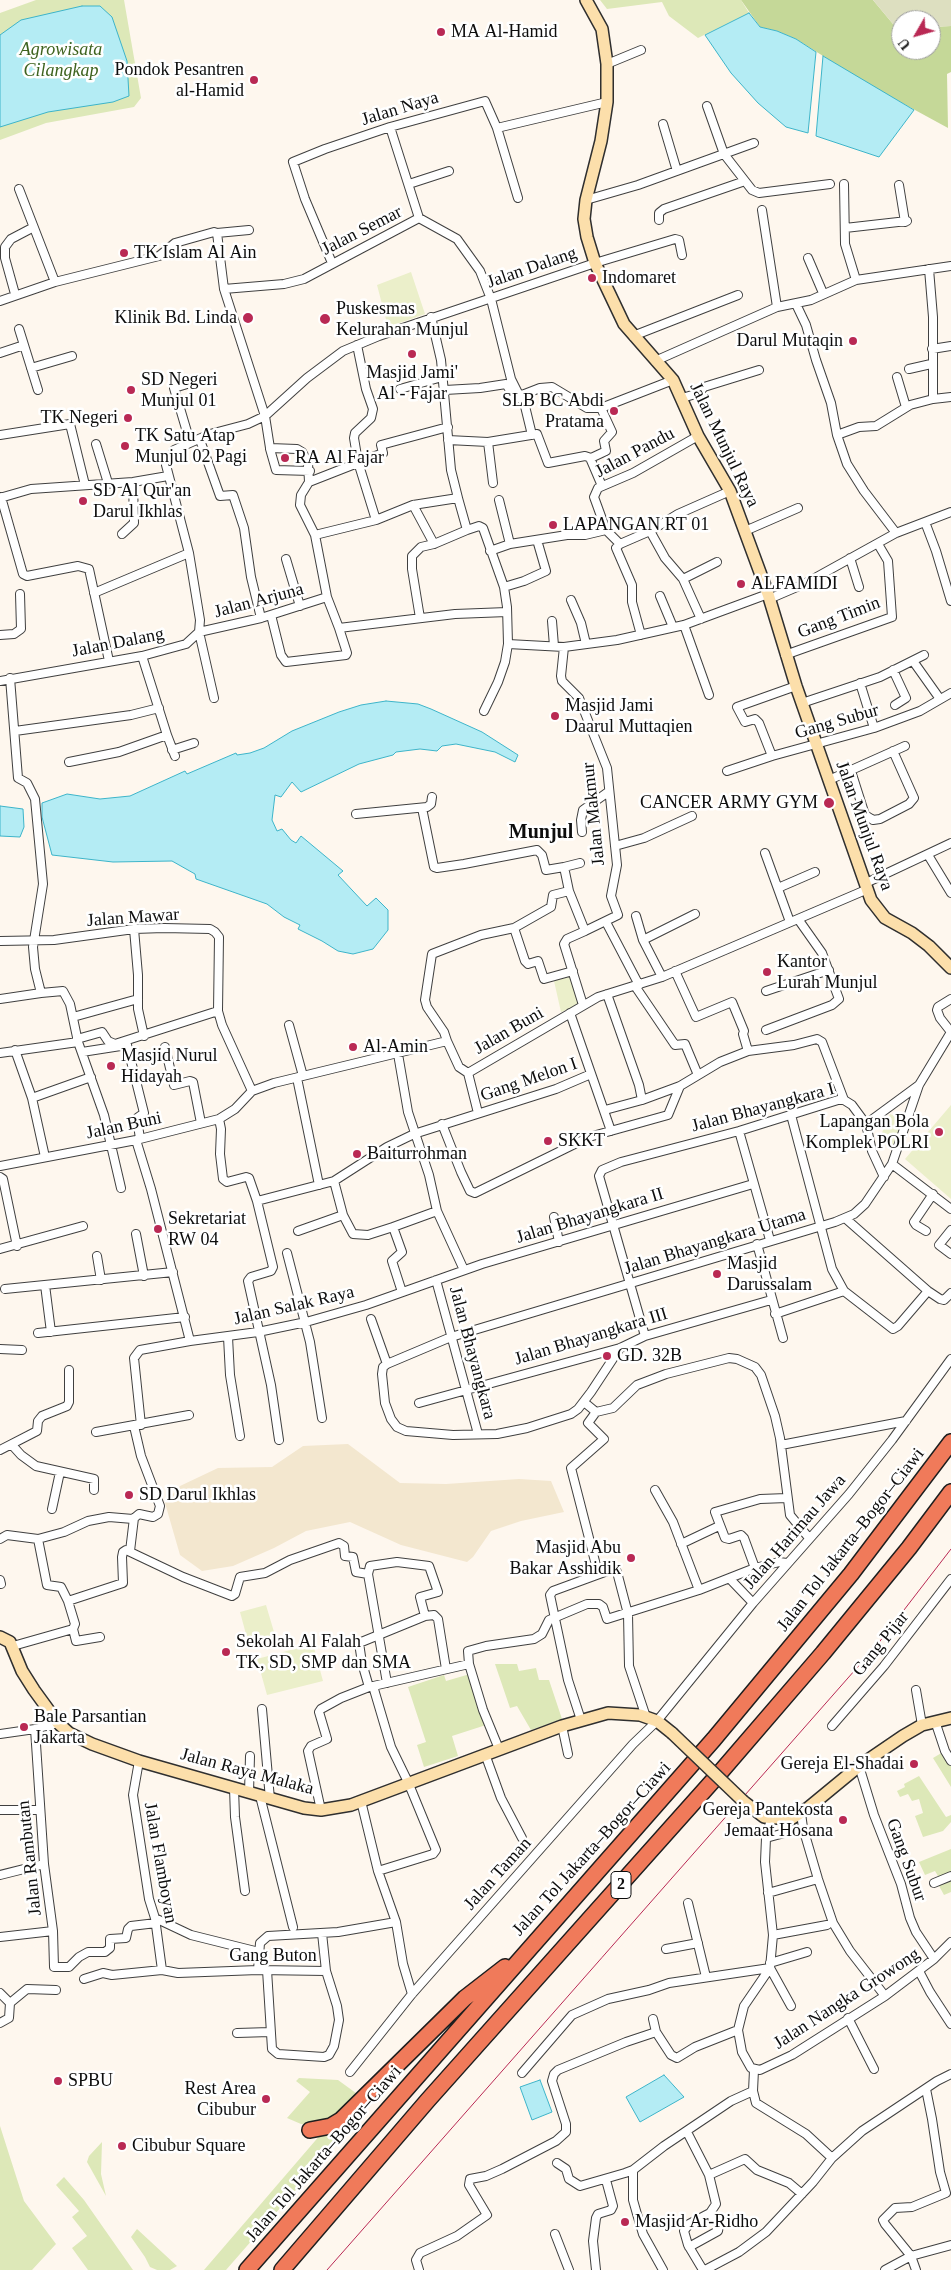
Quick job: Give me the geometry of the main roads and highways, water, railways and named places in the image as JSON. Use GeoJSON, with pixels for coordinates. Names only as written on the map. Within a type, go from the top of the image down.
{"type":"FeatureCollection","features":[{"type":"Feature","properties":{"kind":"highway","name":"Jalan Tol Jakarta–Bogor–Ciawi"},"geometry":{"type":"LineString","coordinates":[[247,2270],[714,1739],[850,1574],[951,1442]]}},
{"type":"Feature","properties":{"kind":"highway","name":"2"},"geometry":{"type":"LineString","coordinates":[[282,2270],[428,2100],[718,1776],[909,1548],[951,1492]]}},
{"type":"Feature","properties":{"kind":"highway"},"geometry":{"type":"LineString","coordinates":[[310,2130],[331,2126],[341,2120],[465,1998],[494,1974],[521,1957]]}},
{"type":"Feature","properties":{"kind":"water","name":"Agrowisata Cilangkap"},"geometry":{"type":"Polygon","coordinates":[[[82,6],[100,6],[112,17],[127,61],[129,96],[113,102],[48,112],[0,127],[0,35],[21,20],[82,6]]]}},
{"type":"Feature","properties":{"kind":"water"},"geometry":{"type":"Polygon","coordinates":[[[749,13],[760,27],[777,31],[796,39],[816,52],[808,133],[786,127],[758,103],[731,73],[705,35],[749,13]]]}},
{"type":"Feature","properties":{"kind":"water"},"geometry":{"type":"Polygon","coordinates":[[[823,56],[914,110],[879,157],[816,136],[823,56]]]}},
{"type":"Feature","properties":{"kind":"water"},"geometry":{"type":"Polygon","coordinates":[[[386,701],[418,704],[431,709],[482,732],[518,755],[515,762],[495,752],[456,744],[442,746],[437,751],[420,749],[396,752],[393,755],[359,764],[301,792],[292,782],[281,797],[275,795],[272,820],[277,831],[282,829],[296,843],[301,836],[343,871],[338,875],[367,906],[376,898],[388,910],[388,930],[373,949],[353,954],[338,951],[298,929],[300,925],[284,917],[267,904],[196,879],[195,874],[172,861],[113,862],[52,855],[42,817],[42,803],[67,794],[100,799],[130,796],[185,771],[187,774],[236,753],[237,755],[250,753],[264,748],[292,731],[339,712],[361,705],[386,701]]]}},
{"type":"Feature","properties":{"kind":"water"},"geometry":{"type":"Polygon","coordinates":[[[0,806],[23,809],[24,827],[20,837],[0,836],[0,806]]]}},
{"type":"Feature","properties":{"kind":"water"},"geometry":{"type":"Polygon","coordinates":[[[664,2075],[684,2097],[640,2122],[626,2097],[664,2075]]]}},
{"type":"Feature","properties":{"kind":"water"},"geometry":{"type":"Polygon","coordinates":[[[540,2080],[552,2112],[532,2120],[520,2087],[540,2080]]]}},
{"type":"Feature","properties":{"kind":"tram line"},"geometry":{"type":"LineString","coordinates":[[327,2270],[877,1645],[951,1549]]}},
{"type":"Feature","properties":{"kind":"place","name":"MA Al-Hamid"},"geometry":{"type":"Point","coordinates":[441,32]}},
{"type":"Feature","properties":{"kind":"place","name":"Pondok Pesantren al-Hamid"},"geometry":{"type":"Point","coordinates":[254,80]}},
{"type":"Feature","properties":{"kind":"place","name":"TK Islam Al Ain"},"geometry":{"type":"Point","coordinates":[124,253]}},
{"type":"Feature","properties":{"kind":"place","name":"Indomaret"},"geometry":{"type":"Point","coordinates":[592,278]}},
{"type":"Feature","properties":{"kind":"place","name":"Klinik Bd. Linda"},"geometry":{"type":"Point","coordinates":[248,318]}},
{"type":"Feature","properties":{"kind":"place","name":"Puskesmas Kelurahan Munjul"},"geometry":{"type":"Point","coordinates":[325,319]}},
{"type":"Feature","properties":{"kind":"place","name":"Darul Mutaqin"},"geometry":{"type":"Point","coordinates":[853,341]}},
{"type":"Feature","properties":{"kind":"place","name":"Masjid Jami' Al - Fajar"},"geometry":{"type":"Point","coordinates":[412,354]}},
{"type":"Feature","properties":{"kind":"place","name":"SD Negeri Munjul 01"},"geometry":{"type":"Point","coordinates":[131,390]}},
{"type":"Feature","properties":{"kind":"place","name":"SLB BC Abdi Pratama"},"geometry":{"type":"Point","coordinates":[614,411]}},
{"type":"Feature","properties":{"kind":"place","name":"TK Negeri"},"geometry":{"type":"Point","coordinates":[128,418]}},
{"type":"Feature","properties":{"kind":"place","name":"TK Satu Atap Munjul 02 Pagi"},"geometry":{"type":"Point","coordinates":[125,446]}},
{"type":"Feature","properties":{"kind":"place","name":"RA Al Fajar"},"geometry":{"type":"Point","coordinates":[285,458]}},
{"type":"Feature","properties":{"kind":"place","name":"SD Al Qur'an Darul Ikhlas"},"geometry":{"type":"Point","coordinates":[83,501]}},
{"type":"Feature","properties":{"kind":"place","name":"LAPANGAN RT 01"},"geometry":{"type":"Point","coordinates":[553,525]}},
{"type":"Feature","properties":{"kind":"place","name":"ALFAMIDI"},"geometry":{"type":"Point","coordinates":[741,584]}},
{"type":"Feature","properties":{"kind":"place","name":"Masjid Jami Daarul Muttaqien"},"geometry":{"type":"Point","coordinates":[555,716]}},
{"type":"Feature","properties":{"kind":"place","name":"CANCER ARMY GYM"},"geometry":{"type":"Point","coordinates":[829,803]}},
{"type":"Feature","properties":{"kind":"place","name":"Kantor Lurah Munjul"},"geometry":{"type":"Point","coordinates":[767,972]}},
{"type":"Feature","properties":{"kind":"place","name":"Al-Amin"},"geometry":{"type":"Point","coordinates":[353,1047]}},
{"type":"Feature","properties":{"kind":"place","name":"Masjid Nurul Hidayah"},"geometry":{"type":"Point","coordinates":[111,1066]}},
{"type":"Feature","properties":{"kind":"place","name":"Lapangan Bola Komplek POLRI"},"geometry":{"type":"Point","coordinates":[939,1132]}},
{"type":"Feature","properties":{"kind":"place","name":"SKKT"},"geometry":{"type":"Point","coordinates":[548,1141]}},
{"type":"Feature","properties":{"kind":"place","name":"Baiturrohman"},"geometry":{"type":"Point","coordinates":[357,1154]}},
{"type":"Feature","properties":{"kind":"place","name":"Sekretariat RW 04"},"geometry":{"type":"Point","coordinates":[158,1229]}},
{"type":"Feature","properties":{"kind":"place","name":"Masjid Darussalam"},"geometry":{"type":"Point","coordinates":[717,1274]}},
{"type":"Feature","properties":{"kind":"place","name":"GD. 32B"},"geometry":{"type":"Point","coordinates":[607,1356]}},
{"type":"Feature","properties":{"kind":"place","name":"SD Darul Ikhlas"},"geometry":{"type":"Point","coordinates":[129,1495]}},
{"type":"Feature","properties":{"kind":"place","name":"Masjid Abu Bakar Asshidik"},"geometry":{"type":"Point","coordinates":[631,1558]}},
{"type":"Feature","properties":{"kind":"place","name":"Sekolah Al Falah TK, SD, SMP dan SMA"},"geometry":{"type":"Point","coordinates":[226,1652]}},
{"type":"Feature","properties":{"kind":"place","name":"Bale Parsantian Jakarta"},"geometry":{"type":"Point","coordinates":[24,1727]}},
{"type":"Feature","properties":{"kind":"place","name":"Gereja El-Shadai"},"geometry":{"type":"Point","coordinates":[914,1764]}},
{"type":"Feature","properties":{"kind":"place","name":"Gereja Pantekosta Jemaat Hosana"},"geometry":{"type":"Point","coordinates":[843,1820]}},
{"type":"Feature","properties":{"kind":"place","name":"SPBU"},"geometry":{"type":"Point","coordinates":[58,2081]}},
{"type":"Feature","properties":{"kind":"place","name":"Rest Area Cibubur"},"geometry":{"type":"Point","coordinates":[266,2099]}},
{"type":"Feature","properties":{"kind":"place","name":"Cibubur Square"},"geometry":{"type":"Point","coordinates":[122,2146]}},
{"type":"Feature","properties":{"kind":"place","name":"Masjid Ar-Ridho"},"geometry":{"type":"Point","coordinates":[625,2222]}},
{"type":"Feature","properties":{"kind":"district","name":"Munjul"},"geometry":{"type":"Point","coordinates":[541,833]}}]}
